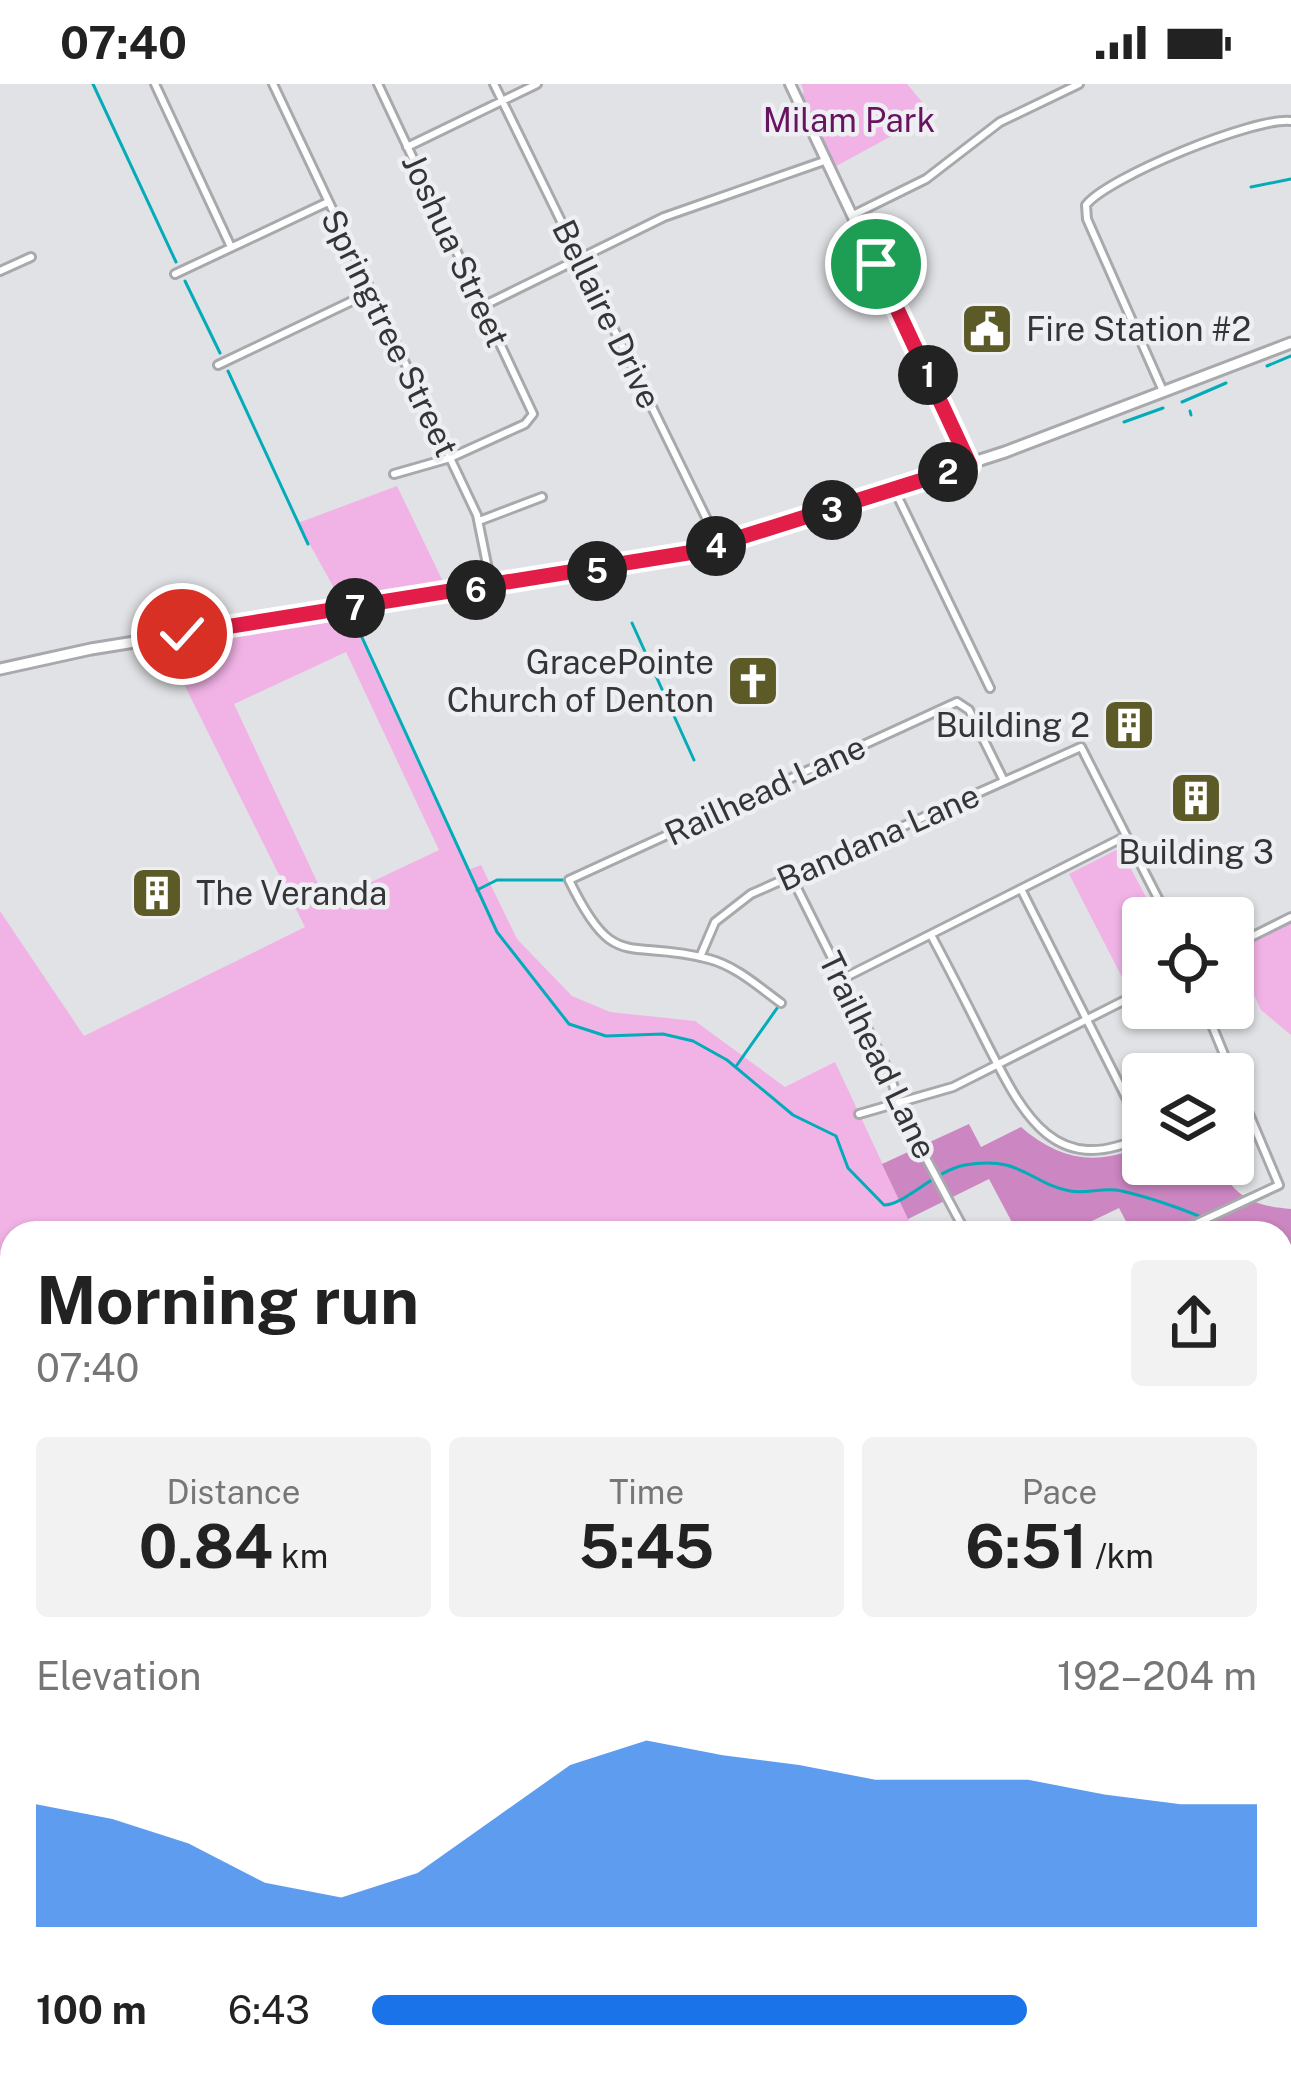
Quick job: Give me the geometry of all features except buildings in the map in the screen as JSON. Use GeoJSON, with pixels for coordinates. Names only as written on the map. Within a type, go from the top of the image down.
{"type":"FeatureCollection","features":[{"type":"Feature","properties":{"kind":"main road"},"geometry":{"type":"LineString","coordinates":[[0,669],[91,649],[492,587],[720,545],[970,465],[1291,343]]}},
{"type":"Feature","properties":{"kind":"street"},"geometry":{"type":"LineString","coordinates":[[155,84],[231,247]]}},
{"type":"Feature","properties":{"kind":"street","name":"Springtree Street"},"geometry":{"type":"LineString","coordinates":[[273,84],[479,521],[492,587]]}},
{"type":"Feature","properties":{"kind":"street","name":"Joshua Street"},"geometry":{"type":"LineString","coordinates":[[377,84],[532,417],[450,458]]}},
{"type":"Feature","properties":{"kind":"street","name":"Bellaire Drive"},"geometry":{"type":"LineString","coordinates":[[494,84],[720,545]]}},
{"type":"Feature","properties":{"kind":"street"},"geometry":{"type":"LineString","coordinates":[[407,147],[537,84]]}},
{"type":"Feature","properties":{"kind":"street"},"geometry":{"type":"LineString","coordinates":[[790,84],[970,465]]}},
{"type":"Feature","properties":{"kind":"street"},"geometry":{"type":"LineString","coordinates":[[853,215],[926,179],[1000,122],[1079,84]]}},
{"type":"Feature","properties":{"kind":"street"},"geometry":{"type":"LineString","coordinates":[[1163,391],[1102,255],[1086,205],[1109,188],[1238,127],[1291,121]]}},
{"type":"Feature","properties":{"kind":"street"},"geometry":{"type":"LineString","coordinates":[[483,306],[664,218],[827,160]]}},
{"type":"Feature","properties":{"kind":"street"},"geometry":{"type":"LineString","coordinates":[[175,274],[328,202]]}},
{"type":"Feature","properties":{"kind":"street"},"geometry":{"type":"LineString","coordinates":[[0,272],[31,257]]}},
{"type":"Feature","properties":{"kind":"street"},"geometry":{"type":"LineString","coordinates":[[218,365],[371,292]]}},
{"type":"Feature","properties":{"kind":"street"},"geometry":{"type":"LineString","coordinates":[[394,474],[450,458]]}},
{"type":"Feature","properties":{"kind":"street"},"geometry":{"type":"LineString","coordinates":[[895,490],[990,688]]}},
{"type":"Feature","properties":{"kind":"street"},"geometry":{"type":"LineString","coordinates":[[479,521],[542,497]]}},
{"type":"Feature","properties":{"kind":"street","name":"Railhead Lane"},"geometry":{"type":"LineString","coordinates":[[700,957],[634,952],[610,942],[586,914],[569,880],[961,702],[1004,781]]}},
{"type":"Feature","properties":{"kind":"street","name":"Bandana Lane"},"geometry":{"type":"LineString","coordinates":[[700,957],[710,928],[728,910],[791,876],[1081,747],[1126,836]]}},
{"type":"Feature","properties":{"kind":"street"},"geometry":{"type":"LineString","coordinates":[[842,980],[1126,836],[1157,897]]}},
{"type":"Feature","properties":{"kind":"street","name":"Trailhead Lane"},"geometry":{"type":"LineString","coordinates":[[791,876],[890,1072],[897,1101],[960,1221]]}},
{"type":"Feature","properties":{"kind":"street"},"geometry":{"type":"LineString","coordinates":[[1021,889],[1122,1090]]}},
{"type":"Feature","properties":{"kind":"street"},"geometry":{"type":"LineString","coordinates":[[1254,936],[1291,917]]}},
{"type":"Feature","properties":{"kind":"street"},"geometry":{"type":"LineString","coordinates":[[931,935],[1026,1116],[1061,1142],[1093,1150],[1122,1141]]}},
{"type":"Feature","properties":{"kind":"street"},"geometry":{"type":"LineString","coordinates":[[700,957],[738,971],[781,1003]]}},
{"type":"Feature","properties":{"kind":"street"},"geometry":{"type":"LineString","coordinates":[[859,1114],[941,1091],[1122,1002]]}},
{"type":"Feature","properties":{"kind":"street"},"geometry":{"type":"LineString","coordinates":[[1204,1221],[1279,1185],[1254,1130]]}},
{"type":"Feature","properties":{"kind":"green space","name":"Milam Park"},"geometry":{"type":"Polygon","coordinates":[[[801,84],[907,84],[928,109],[906,128],[831,169],[797,99],[804,92],[801,84]]]}},
{"type":"Feature","properties":{"kind":"green space"},"geometry":{"type":"Polygon","coordinates":[[[397,486],[449,594],[347,610],[468,870],[481,865],[517,939],[572,996],[610,1012],[695,1021],[785,1087],[835,1062],[909,1221],[0,1221],[0,911],[84,1036],[305,927],[161,638],[345,608],[298,523],[397,486]],[[346,652],[234,704],[327,903],[439,850],[346,652]]]}},
{"type":"Feature","properties":{"kind":"green space"},"geometry":{"type":"Polygon","coordinates":[[[1120,848],[1146,897],[1122,897],[1122,977],[1069,874],[1120,848]]]}},
{"type":"Feature","properties":{"kind":"green space"},"geometry":{"type":"Polygon","coordinates":[[[1291,917],[1291,1035],[1261,1010],[1254,995],[1254,937],[1291,917]]]}},
{"type":"Feature","properties":{"kind":"shaded area"},"geometry":{"type":"Polygon","coordinates":[[[969,1124],[981,1147],[1021,1127],[1047,1146],[1075,1156],[1122,1153],[1122,1185],[1231,1185],[1248,1199],[1291,1209],[1291,1221],[1126,1221],[1119,1208],[1092,1221],[1011,1221],[989,1179],[908,1219],[882,1164],[969,1124]]]}},
{"type":"Feature","properties":{"kind":"waterway"},"geometry":{"type":"LineString","coordinates":[[93,84],[176,262]]}},
{"type":"Feature","properties":{"kind":"waterway"},"geometry":{"type":"LineString","coordinates":[[1251,187],[1291,179]]}},
{"type":"Feature","properties":{"kind":"waterway"},"geometry":{"type":"LineString","coordinates":[[185,281],[220,353]]}},
{"type":"Feature","properties":{"kind":"waterway"},"geometry":{"type":"LineString","coordinates":[[1267,366],[1291,356]]}},
{"type":"Feature","properties":{"kind":"waterway"},"geometry":{"type":"LineString","coordinates":[[228,371],[308,544]]}},
{"type":"Feature","properties":{"kind":"waterway"},"geometry":{"type":"LineString","coordinates":[[1182,402],[1226,383]]}},
{"type":"Feature","properties":{"kind":"waterway"},"geometry":{"type":"LineString","coordinates":[[1124,422],[1163,408]]}},
{"type":"Feature","properties":{"kind":"waterway"},"geometry":{"type":"LineString","coordinates":[[954,411],[961,426]]}},
{"type":"Feature","properties":{"kind":"waterway"},"geometry":{"type":"LineString","coordinates":[[1190,411],[1191,415]]}},
{"type":"Feature","properties":{"kind":"waterway"},"geometry":{"type":"LineString","coordinates":[[632,623],[694,760]]}},
{"type":"Feature","properties":{"kind":"waterway"},"geometry":{"type":"LineString","coordinates":[[359,631],[497,932],[569,1024],[606,1036],[663,1034],[693,1041],[727,1060],[793,1115],[836,1136],[848,1168],[884,1205],[953,1168],[984,1163],[1012,1167],[1070,1191],[1116,1190],[1209,1221]]}},
{"type":"Feature","properties":{"kind":"waterway"},"geometry":{"type":"LineString","coordinates":[[477,890],[497,880],[567,880]]}},
{"type":"Feature","properties":{"kind":"waterway"},"geometry":{"type":"LineString","coordinates":[[737,1065],[780,1004]]}},
{"type":"Feature","properties":{"kind":"place","name":"Fire Station #2"},"geometry":{"type":"Point","coordinates":[987,329]}},
{"type":"Feature","properties":{"kind":"place","name":"GracePointe Church of Denton"},"geometry":{"type":"Point","coordinates":[753,681]}},
{"type":"Feature","properties":{"kind":"place","name":"Building 2"},"geometry":{"type":"Point","coordinates":[1129,725]}},
{"type":"Feature","properties":{"kind":"place","name":"Building 3"},"geometry":{"type":"Point","coordinates":[1196,798]}},
{"type":"Feature","properties":{"kind":"place","name":"The Veranda"},"geometry":{"type":"Point","coordinates":[157,893]}},
{"type":"Feature","properties":{"kind":"route"},"geometry":{"type":"LineString","coordinates":[[182,634],[694,552],[970,465],[876,264]]}}]}
